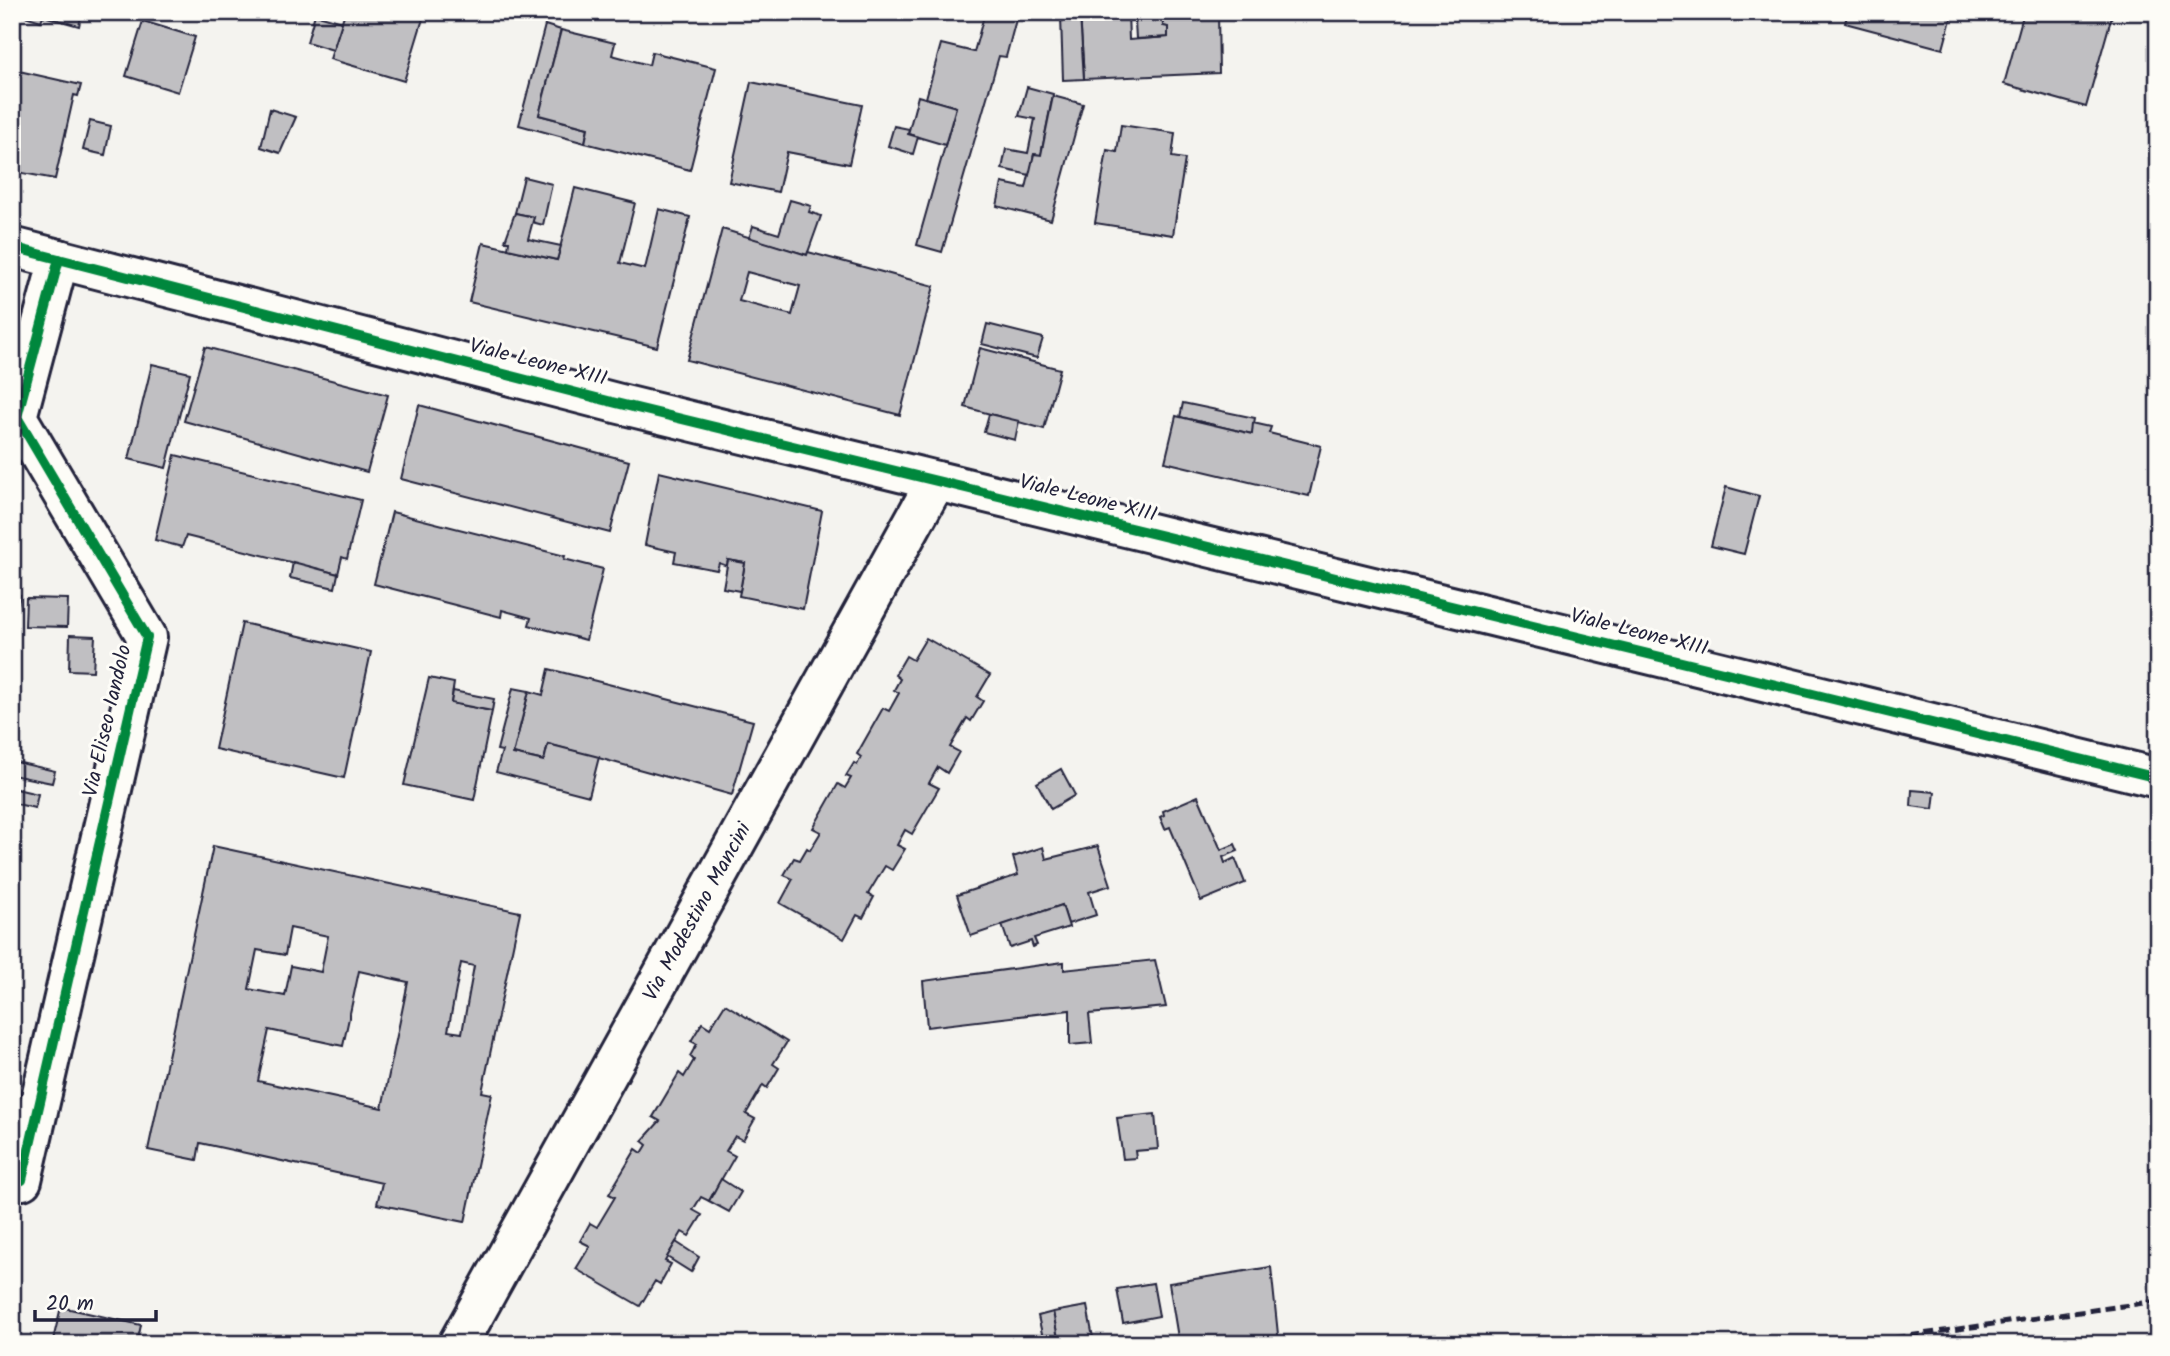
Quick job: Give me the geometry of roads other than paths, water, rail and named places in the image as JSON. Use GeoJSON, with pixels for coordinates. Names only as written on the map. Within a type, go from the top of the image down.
{"type":"FeatureCollection","features":[{"type":"Feature","properties":{"kind":"street","name":"Viale Leone XIII"},"geometry":{"type":"LineString","coordinates":[[12,247],[936,481],[2158,778]]}},
{"type":"Feature","properties":{"kind":"street","name":"Via Eliseo Iandolo"},"geometry":{"type":"LineString","coordinates":[[17,1179],[147,637],[17,417],[59,259]]}},
{"type":"Feature","properties":{"kind":"street","name":"Via Modestino Mancini"},"geometry":{"type":"LineString","coordinates":[[457,1344],[936,481]]}},
{"type":"Feature","properties":{"kind":"railway"},"geometry":{"type":"LineString","coordinates":[[1851,1344],[2158,1301]]}}]}
